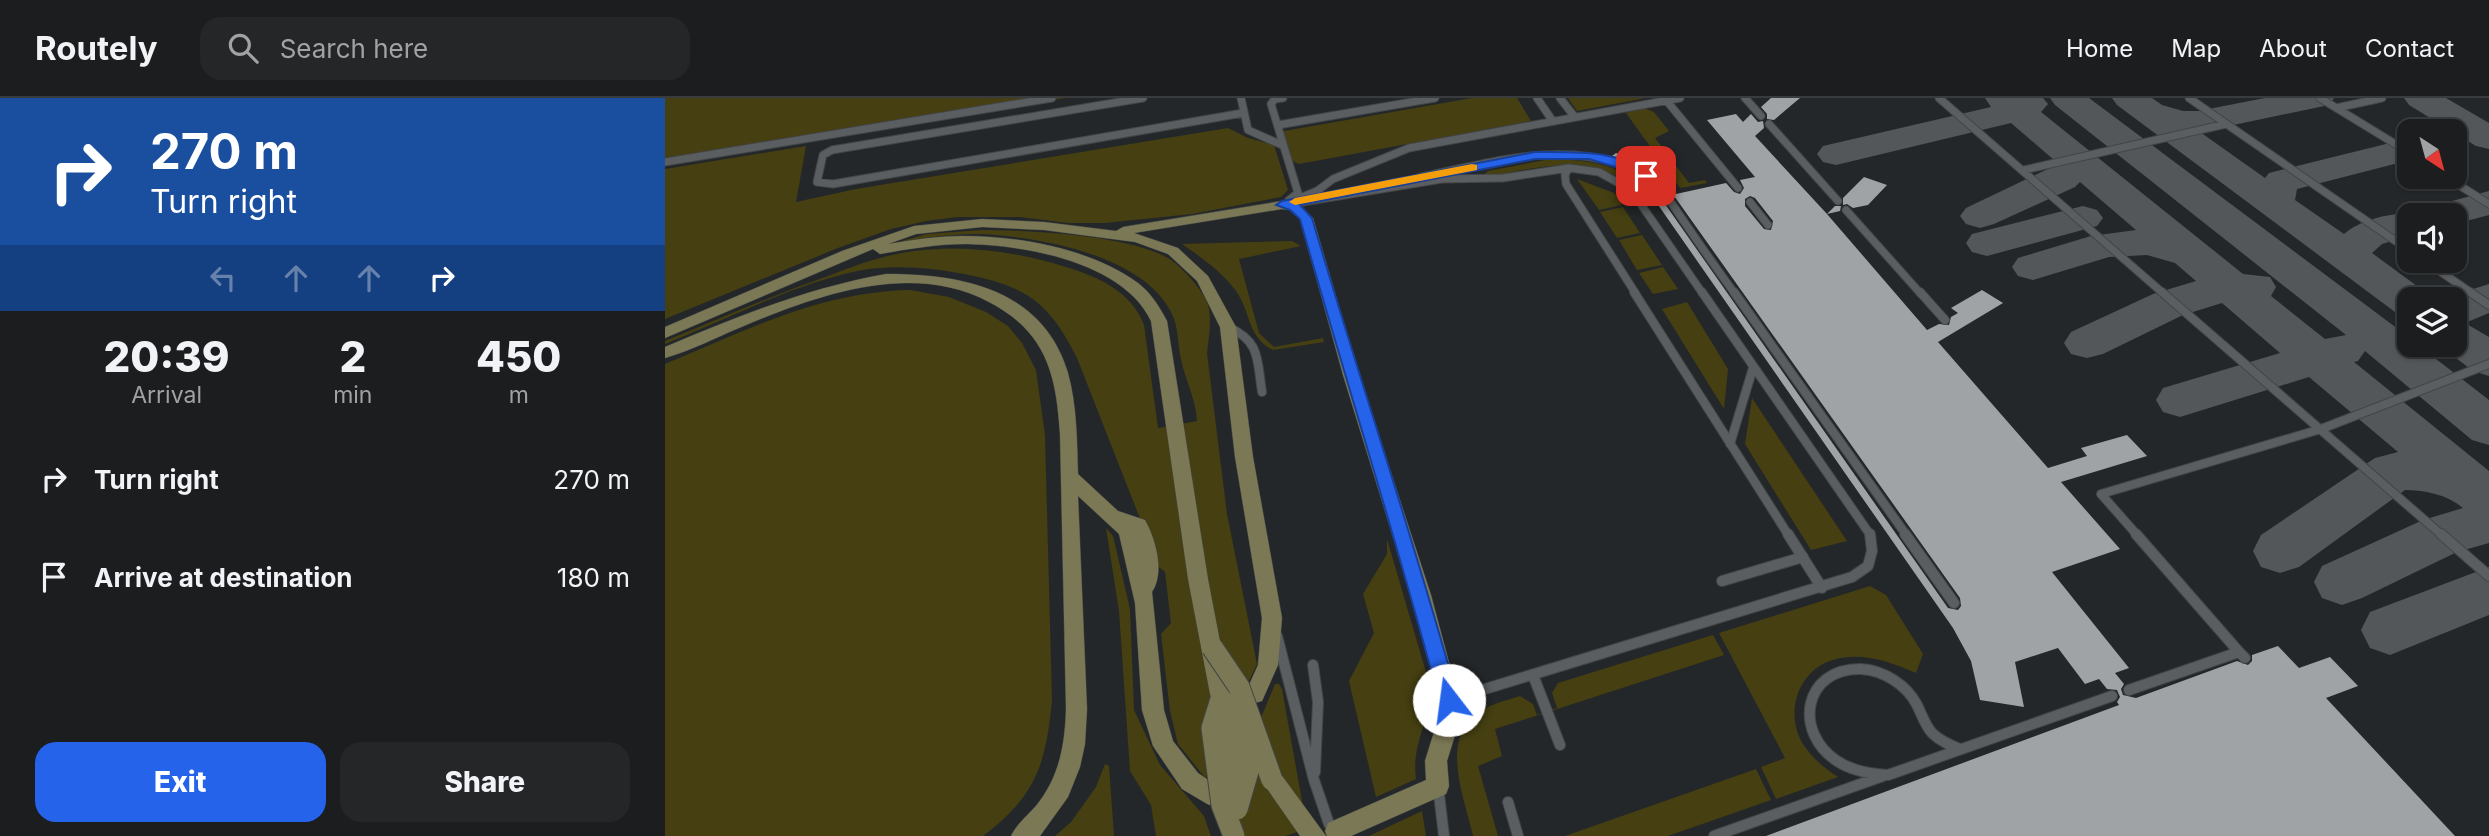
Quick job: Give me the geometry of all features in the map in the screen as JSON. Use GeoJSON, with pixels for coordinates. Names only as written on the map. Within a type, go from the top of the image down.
{"type":"FeatureCollection","features":[{"type":"Feature","properties":{"kind":"street"},"geometry":{"type":"LineString","coordinates":[[1105,233],[1282,205],[1294,207],[1306,218],[1449,700],[1445,732],[1436,761],[1438,786],[1327,830],[1272,780],[1239,687],[1212,648]]}},
{"type":"Feature","properties":{"kind":"street"},"geometry":{"type":"LineString","coordinates":[[665,333],[884,239],[914,230],[982,223],[1044,226],[1137,237],[1173,251],[1203,279],[1228,327],[1244,457],[1272,618],[1268,665],[1255,694]]}},
{"type":"Feature","properties":{"kind":"street"},"geometry":{"type":"LineString","coordinates":[[797,278],[870,252],[931,242],[1002,242],[1046,250],[1089,264],[1131,285],[1149,302],[1159,321],[1198,579],[1221,699],[1237,809],[1234,836]]}},
{"type":"Feature","properties":{"kind":"street"},"geometry":{"type":"LineString","coordinates":[[665,353],[781,305],[840,287],[905,278],[969,288],[1017,310],[1035,327],[1048,345],[1062,386],[1077,729],[1064,782],[1041,817],[1023,836]]}},
{"type":"Feature","properties":{"kind":"street"},"geometry":{"type":"LineString","coordinates":[[1068,476],[1127,531],[1145,603],[1153,710],[1164,746],[1190,782],[1209,794]]}},
{"type":"Feature","properties":{"kind":"street"},"geometry":{"type":"LineString","coordinates":[[1221,699],[1212,728],[1222,805],[1234,836]]}},
{"type":"Feature","properties":{"kind":"lane"},"geometry":{"type":"LineString","coordinates":[[665,162],[1052,98]]}},
{"type":"Feature","properties":{"kind":"lane"},"geometry":{"type":"LineString","coordinates":[[1143,98],[832,150],[824,155],[817,182],[833,184],[1243,113]]}},
{"type":"Feature","properties":{"kind":"lane"},"geometry":{"type":"LineString","coordinates":[[1241,98],[1248,130],[1282,145]]}},
{"type":"Feature","properties":{"kind":"lane"},"geometry":{"type":"LineString","coordinates":[[1282,205],[1298,193],[1271,104],[1275,99],[1283,98]]}},
{"type":"Feature","properties":{"kind":"lane"},"geometry":{"type":"LineString","coordinates":[[1278,125],[1435,98]]}},
{"type":"Feature","properties":{"kind":"lane"},"geometry":{"type":"LineString","coordinates":[[1537,98],[1552,120]]}},
{"type":"Feature","properties":{"kind":"lane"},"geometry":{"type":"LineString","coordinates":[[1560,98],[1574,116]]}},
{"type":"Feature","properties":{"kind":"lane"},"geometry":{"type":"LineString","coordinates":[[1282,205],[1317,191],[1333,179],[1409,148],[1678,98]]}},
{"type":"Feature","properties":{"kind":"lane"},"geometry":{"type":"LineString","coordinates":[[1745,98],[1761,116]]}},
{"type":"Feature","properties":{"kind":"lane"},"geometry":{"type":"LineString","coordinates":[[1939,98],[2489,576]]}},
{"type":"Feature","properties":{"kind":"lane"},"geometry":{"type":"LineString","coordinates":[[2189,98],[2397,242]]}},
{"type":"Feature","properties":{"kind":"lane"},"geometry":{"type":"LineString","coordinates":[[2320,98],[2397,145]]}},
{"type":"Feature","properties":{"kind":"lane"},"geometry":{"type":"LineString","coordinates":[[2336,108],[2382,98]]}},
{"type":"Feature","properties":{"kind":"lane"},"geometry":{"type":"LineString","coordinates":[[1666,100],[1738,188]]}},
{"type":"Feature","properties":{"kind":"lane"},"geometry":{"type":"LineString","coordinates":[[1769,124],[1838,201]]}},
{"type":"Feature","properties":{"kind":"lane"},"geometry":{"type":"LineString","coordinates":[[2024,170],[2226,124]]}},
{"type":"Feature","properties":{"kind":"lane"},"geometry":{"type":"LineString","coordinates":[[1282,205],[1535,155],[1589,155],[1646,176],[1662,191],[1954,603]]}},
{"type":"Feature","properties":{"kind":"lane"},"geometry":{"type":"LineString","coordinates":[[1282,205],[1386,187],[1468,177],[1500,178],[1552,168],[1601,173],[1619,180],[1631,190],[1871,536],[1873,551],[1868,566],[1852,577],[1449,700]]}},
{"type":"Feature","properties":{"kind":"lane"},"geometry":{"type":"LineString","coordinates":[[1569,168],[1565,175],[1566,184],[1822,588]]}},
{"type":"Feature","properties":{"kind":"lane"},"geometry":{"type":"LineString","coordinates":[[2465,189],[2489,204]]}},
{"type":"Feature","properties":{"kind":"lane"},"geometry":{"type":"LineString","coordinates":[[1750,202],[1768,225]]}},
{"type":"Feature","properties":{"kind":"lane"},"geometry":{"type":"LineString","coordinates":[[1846,210],[1945,320]]}},
{"type":"Feature","properties":{"kind":"lane"},"geometry":{"type":"LineString","coordinates":[[2442,273],[2489,305]]}},
{"type":"Feature","properties":{"kind":"lane"},"geometry":{"type":"LineString","coordinates":[[1228,327],[1244,334],[1250,342],[1257,359],[1262,393]]}},
{"type":"Feature","properties":{"kind":"lane"},"geometry":{"type":"LineString","coordinates":[[2129,690],[2242,655],[2101,494],[2321,429],[2489,364]]}},
{"type":"Feature","properties":{"kind":"lane"},"geometry":{"type":"LineString","coordinates":[[1730,444],[1753,368]]}},
{"type":"Feature","properties":{"kind":"lane"},"geometry":{"type":"LineString","coordinates":[[1722,581],[1803,556]]}},
{"type":"Feature","properties":{"kind":"lane"},"geometry":{"type":"LineString","coordinates":[[1272,618],[1327,830]]}},
{"type":"Feature","properties":{"kind":"lane"},"geometry":{"type":"LineString","coordinates":[[1313,665],[1318,702],[1314,780]]}},
{"type":"Feature","properties":{"kind":"lane"},"geometry":{"type":"LineString","coordinates":[[1888,775],[1850,769],[1829,755],[1814,737],[1808,716],[1810,697],[1821,681],[1838,671],[1859,668],[1881,673],[1901,685],[1916,702],[1932,733],[1944,744],[1960,749]]}},
{"type":"Feature","properties":{"kind":"lane"},"geometry":{"type":"LineString","coordinates":[[1533,675],[1560,745]]}},
{"type":"Feature","properties":{"kind":"lane"},"geometry":{"type":"LineString","coordinates":[[1714,836],[2112,696]]}},
{"type":"Feature","properties":{"kind":"lane"},"geometry":{"type":"LineString","coordinates":[[1438,786],[1444,836]]}},
{"type":"Feature","properties":{"kind":"lane"},"geometry":{"type":"LineString","coordinates":[[1508,802],[1518,836]]}},
{"type":"Feature","properties":{"kind":"shaded area"},"geometry":{"type":"Polygon","coordinates":[[[665,98],[1065,98],[665,164],[665,98]]]}},
{"type":"Feature","properties":{"kind":"shaded area"},"geometry":{"type":"Polygon","coordinates":[[[1472,98],[1517,98],[1531,121],[1299,164],[1292,161],[1284,133],[1284,131],[1472,98]]]}},
{"type":"Feature","properties":{"kind":"shaded area"},"geometry":{"type":"Polygon","coordinates":[[[1568,98],[1646,98],[1577,111],[1568,98]]]}},
{"type":"Feature","properties":{"kind":"shaded area"},"geometry":{"type":"Polygon","coordinates":[[[1641,107],[1654,112],[1669,131],[1655,138],[1689,183],[1705,180],[1707,183],[1680,188],[1626,113],[1641,107]]]}},
{"type":"Feature","properties":{"kind":"shaded area"},"geometry":{"type":"Polygon","coordinates":[[[1228,128],[1248,138],[1274,145],[1288,190],[1281,197],[1192,214],[1105,223],[1068,223],[1020,217],[958,217],[926,221],[891,229],[838,248],[665,319],[665,169],[806,146],[796,202],[856,189],[1228,128]]]}},
{"type":"Feature","properties":{"kind":"shaded area"},"geometry":{"type":"Polygon","coordinates":[[[1545,160],[1601,164],[1627,174],[1651,190],[1642,193],[1607,172],[1589,167],[1550,166],[1491,177],[1484,175],[1488,171],[1545,160]]]}},
{"type":"Feature","properties":{"kind":"shaded area"},"geometry":{"type":"Polygon","coordinates":[[[1577,179],[1614,193],[1622,205],[1599,210],[1577,179]]]}},
{"type":"Feature","properties":{"kind":"shaded area"},"geometry":{"type":"Polygon","coordinates":[[[1623,207],[1640,233],[1617,238],[1600,212],[1623,207]]]}},
{"type":"Feature","properties":{"kind":"shaded area"},"geometry":{"type":"Polygon","coordinates":[[[982,230],[1076,235],[1148,250],[1177,265],[1206,299],[1210,323],[1207,353],[1227,514],[1257,664],[1208,768],[1206,779],[1178,744],[1170,711],[1161,634],[1171,623],[1165,572],[1159,567],[1077,358],[1056,323],[1033,300],[1004,284],[964,274],[917,268],[869,269],[818,281],[665,344],[665,341],[766,299],[881,258],[933,249],[991,251],[1029,257],[1078,271],[1102,281],[1123,295],[1139,313],[1144,325],[1158,428],[1197,421],[1181,359],[1174,318],[1157,292],[1137,276],[1114,263],[1087,253],[1031,239],[974,234],[902,241],[927,234],[982,230]]]}},
{"type":"Feature","properties":{"kind":"shaded area"},"geometry":{"type":"Polygon","coordinates":[[[1642,235],[1662,265],[1637,270],[1619,240],[1642,235]]]}},
{"type":"Feature","properties":{"kind":"shaded area"},"geometry":{"type":"Polygon","coordinates":[[[1292,241],[1301,246],[1239,259],[1259,333],[1274,347],[1323,338],[1324,342],[1273,350],[1258,338],[1241,299],[1230,284],[1211,265],[1182,244],[1292,241]]]}},
{"type":"Feature","properties":{"kind":"shaded area"},"geometry":{"type":"Polygon","coordinates":[[[1663,267],[1678,289],[1653,294],[1639,273],[1663,267]]]}},
{"type":"Feature","properties":{"kind":"shaded area"},"geometry":{"type":"Polygon","coordinates":[[[910,290],[949,297],[986,312],[1008,326],[1022,343],[1036,370],[1045,435],[1052,700],[1046,743],[1035,777],[1015,807],[983,836],[665,836],[665,364],[755,326],[814,305],[877,292],[910,290]]]}},
{"type":"Feature","properties":{"kind":"shaded area"},"geometry":{"type":"Polygon","coordinates":[[[1687,302],[1728,369],[1724,409],[1662,309],[1687,302]]]}},
{"type":"Feature","properties":{"kind":"shaded area"},"geometry":{"type":"Polygon","coordinates":[[[1752,398],[1847,541],[1811,550],[1745,444],[1752,398]]]}},
{"type":"Feature","properties":{"kind":"shaded area"},"geometry":{"type":"Polygon","coordinates":[[[1106,528],[1113,536],[1130,609],[1134,710],[1160,765],[1204,816],[1211,836],[1156,836],[1151,805],[1130,771],[1119,611],[1106,528]]]}},
{"type":"Feature","properties":{"kind":"shaded area"},"geometry":{"type":"Polygon","coordinates":[[[1387,539],[1430,686],[1428,710],[1416,754],[1416,779],[1376,797],[1349,681],[1374,633],[1363,594],[1387,554],[1387,539]]]}},
{"type":"Feature","properties":{"kind":"shaded area"},"geometry":{"type":"Polygon","coordinates":[[[1870,586],[1886,595],[1923,654],[1916,673],[1886,662],[1855,657],[1833,660],[1811,673],[1803,683],[1795,706],[1797,732],[1810,754],[1838,777],[1776,799],[1761,767],[1785,758],[1719,633],[1870,586]]]}},
{"type":"Feature","properties":{"kind":"shaded area"},"geometry":{"type":"Polygon","coordinates":[[[1713,635],[1724,655],[1495,729],[1502,756],[1478,766],[1498,836],[1473,836],[1461,790],[1457,757],[1464,727],[1474,715],[1490,706],[1520,696],[1533,704],[1537,715],[1557,708],[1552,693],[1558,683],[1713,635]]]}},
{"type":"Feature","properties":{"kind":"shaded area"},"geometry":{"type":"Polygon","coordinates":[[[1275,684],[1279,684],[1282,689],[1307,829],[1285,836],[1240,836],[1234,782],[1275,684]]]}},
{"type":"Feature","properties":{"kind":"shaded area"},"geometry":{"type":"Polygon","coordinates":[[[1105,764],[1109,766],[1114,836],[1055,836],[1071,822],[1096,787],[1105,764]]]}},
{"type":"Feature","properties":{"kind":"shaded area"},"geometry":{"type":"Polygon","coordinates":[[[1756,769],[1771,800],[1668,836],[1565,836],[1756,769]]]}},
{"type":"Feature","properties":{"kind":"shaded area"},"geometry":{"type":"Polygon","coordinates":[[[1422,811],[1426,836],[1369,836],[1422,811]]]}},
{"type":"Feature","properties":{"kind":"building"},"geometry":{"type":"Polygon","coordinates":[[[1771,98],[1800,98],[1774,120],[1767,119],[1767,114],[1761,107],[1771,98]]]}},
{"type":"Feature","properties":{"kind":"building"},"geometry":{"type":"Polygon","coordinates":[[[1736,114],[1743,122],[1751,114],[1758,122],[1763,121],[1764,128],[1755,136],[1827,214],[1927,330],[1939,324],[1949,325],[1951,317],[1958,313],[1951,308],[1982,290],[2003,303],[1938,342],[2048,468],[2087,456],[2081,448],[2127,435],[2147,456],[2061,482],[2120,549],[2052,572],[2129,668],[2115,673],[2124,684],[2121,689],[2123,695],[2136,698],[2237,661],[2248,665],[2252,661],[2252,655],[2278,646],[2299,668],[2330,657],[2358,686],[2326,698],[2455,836],[1766,836],[2119,705],[2117,702],[2120,697],[2117,690],[2107,689],[2099,679],[2085,684],[2058,648],[2015,662],[2024,707],[1980,700],[1971,661],[1953,628],[1654,199],[1637,182],[1622,173],[1632,177],[1657,195],[1665,204],[1948,608],[1958,610],[1961,606],[1960,598],[1672,193],[1638,167],[1612,156],[1616,153],[1634,159],[1657,174],[1676,194],[1726,183],[1734,192],[1740,194],[1744,188],[1740,180],[1755,177],[1707,120],[1736,114]],[[1750,196],[1745,199],[1745,206],[1764,229],[1771,230],[1773,221],[1755,198],[1750,196]]]}},
{"type":"Feature","properties":{"kind":"building"},"geometry":{"type":"Polygon","coordinates":[[[1864,177],[1887,185],[1868,205],[1853,208],[1847,204],[1843,205],[1843,198],[1864,177]]]}},
{"type":"Feature","properties":{"kind":"building"},"geometry":{"type":"Polygon","coordinates":[[[1835,206],[1841,206],[1840,211],[1827,214],[1835,206]]]}},
{"type":"Feature","properties":{"kind":"taxiway"},"geometry":{"type":"LineString","coordinates":[[2002,98],[2017,110]]}},
{"type":"Feature","properties":{"kind":"taxiway"},"geometry":{"type":"LineString","coordinates":[[2067,98],[2437,383],[2489,427]]}},
{"type":"Feature","properties":{"kind":"taxiway"},"geometry":{"type":"LineString","coordinates":[[2129,98],[2280,207]]}},
{"type":"Feature","properties":{"kind":"taxiway"},"geometry":{"type":"LineString","coordinates":[[2155,114],[2181,122],[2198,122],[2317,98]]}},
{"type":"Feature","properties":{"kind":"taxiway"},"geometry":{"type":"LineString","coordinates":[[2421,98],[2489,138]]}},
{"type":"Feature","properties":{"kind":"taxiway"},"geometry":{"type":"LineString","coordinates":[[2017,110],[2030,104]]}},
{"type":"Feature","properties":{"kind":"taxiway"},"geometry":{"type":"LineString","coordinates":[[1836,154],[2017,110]]}},
{"type":"Feature","properties":{"kind":"taxiway"},"geometry":{"type":"LineString","coordinates":[[2017,110],[2232,288]]}},
{"type":"Feature","properties":{"kind":"taxiway"},"geometry":{"type":"LineString","coordinates":[[2280,207],[2275,191],[2283,181],[2397,152]]}},
{"type":"Feature","properties":{"kind":"taxiway"},"geometry":{"type":"LineString","coordinates":[[1980,216],[2061,179],[2069,171],[2074,158]]}},
{"type":"Feature","properties":{"kind":"taxiway"},"geometry":{"type":"LineString","coordinates":[[2467,209],[2489,203]]}},
{"type":"Feature","properties":{"kind":"taxiway"},"geometry":{"type":"LineString","coordinates":[[2280,207],[2360,266]]}},
{"type":"Feature","properties":{"kind":"taxiway"},"geometry":{"type":"LineString","coordinates":[[1987,243],[2083,218]]}},
{"type":"Feature","properties":{"kind":"taxiway"},"geometry":{"type":"LineString","coordinates":[[2360,266],[2351,254],[2355,246],[2376,232],[2397,227]]}},
{"type":"Feature","properties":{"kind":"taxiway"},"geometry":{"type":"LineString","coordinates":[[2033,267],[2091,249],[2128,242],[2147,242],[2186,253]]}},
{"type":"Feature","properties":{"kind":"taxiway"},"geometry":{"type":"LineString","coordinates":[[2360,266],[2397,293]]}},
{"type":"Feature","properties":{"kind":"taxiway"},"geometry":{"type":"LineString","coordinates":[[2232,288],[2255,287]]}},
{"type":"Feature","properties":{"kind":"taxiway"},"geometry":{"type":"LineString","coordinates":[[2087,343],[2168,304],[2232,288]]}},
{"type":"Feature","properties":{"kind":"taxiway"},"geometry":{"type":"LineString","coordinates":[[2232,288],[2317,358]]}},
{"type":"Feature","properties":{"kind":"taxiway"},"geometry":{"type":"LineString","coordinates":[[2467,305],[2489,298]]}},
{"type":"Feature","properties":{"kind":"taxiway"},"geometry":{"type":"LineString","coordinates":[[2467,344],[2489,360]]}},
{"type":"Feature","properties":{"kind":"taxiway"},"geometry":{"type":"LineString","coordinates":[[2317,358],[2342,350]]}},
{"type":"Feature","properties":{"kind":"taxiway"},"geometry":{"type":"LineString","coordinates":[[2180,400],[2317,358]]}},
{"type":"Feature","properties":{"kind":"taxiway"},"geometry":{"type":"LineString","coordinates":[[2317,358],[2489,500]]}},
{"type":"Feature","properties":{"kind":"taxiway"},"geometry":{"type":"LineString","coordinates":[[2280,551],[2393,472],[2430,473],[2465,485]]}},
{"type":"Feature","properties":{"kind":"taxiway"},"geometry":{"type":"LineString","coordinates":[[2342,582],[2442,535],[2489,522]]}},
{"type":"Feature","properties":{"kind":"taxiway"},"geometry":{"type":"LineString","coordinates":[[2390,630],[2489,590]]}},
{"type":"Feature","properties":{"kind":"slow traffic"},"geometry":{"type":"LineString","coordinates":[[1295,202],[1472,167]]}},
{"type":"Feature","properties":{"kind":"route"},"geometry":{"type":"LineString","coordinates":[[1449,700],[1306,218],[1294,207],[1282,205],[1535,155],[1589,155],[1646,176]]}}]}
